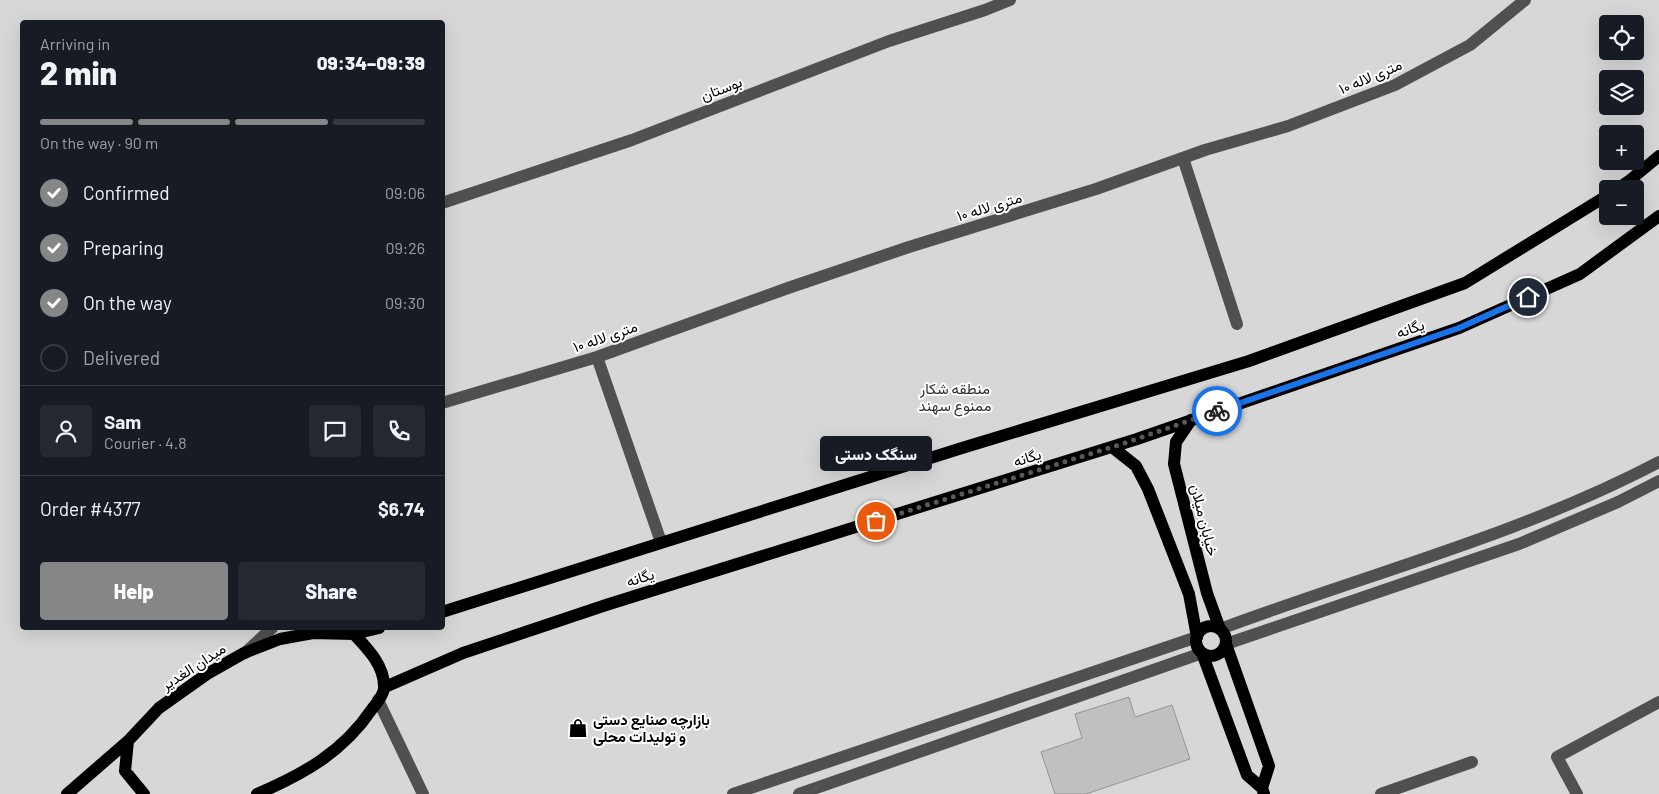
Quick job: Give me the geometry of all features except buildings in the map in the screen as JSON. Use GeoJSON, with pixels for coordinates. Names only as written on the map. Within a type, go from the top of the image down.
{"type":"FeatureCollection","features":[{"type":"Feature","properties":{"kind":"main road"},"geometry":{"type":"LineString","coordinates":[[1630,180],[1659,156]]}},
{"type":"Feature","properties":{"kind":"main road","name":"یگانه"},"geometry":{"type":"LineString","coordinates":[[445,611],[660,542],[1249,361],[1465,283],[1599,201]]}},
{"type":"Feature","properties":{"kind":"main road","name":"یگانه"},"geometry":{"type":"LineString","coordinates":[[385,687],[463,654],[606,605],[1112,447],[1459,328],[1580,274],[1659,216]]}},
{"type":"Feature","properties":{"kind":"main road","name":"خیابان میلان"},"geometry":{"type":"LineString","coordinates":[[1191,420],[1176,442],[1174,464],[1207,593],[1220,629]]}},
{"type":"Feature","properties":{"kind":"main road"},"geometry":{"type":"LineString","coordinates":[[1112,447],[1136,466],[1148,488],[1189,594],[1197,646],[1202,653],[1247,775],[1263,791]]}},
{"type":"Feature","properties":{"kind":"main road"},"geometry":{"type":"LineString","coordinates":[[1197,637],[1205,628],[1215,627],[1220,629],[1226,637],[1226,644],[1269,766],[1263,791]]}},
{"type":"Feature","properties":{"kind":"main road"},"geometry":{"type":"LineString","coordinates":[[349,632],[364,630]]}},
{"type":"Feature","properties":{"kind":"main road"},"geometry":{"type":"LineString","coordinates":[[258,794],[290,780],[326,759],[365,720],[378,700],[385,687],[378,665],[369,650],[349,632]]}},
{"type":"Feature","properties":{"kind":"main road","name":"میدان الغدیر"},"geometry":{"type":"LineString","coordinates":[[67,794],[128,742],[159,708],[207,674],[244,653],[280,639],[313,633],[349,632]]}},
{"type":"Feature","properties":{"kind":"main road"},"geometry":{"type":"LineString","coordinates":[[1202,653],[1206,656],[1215,656],[1223,651],[1226,644]]}},
{"type":"Feature","properties":{"kind":"main road"},"geometry":{"type":"LineString","coordinates":[[128,742],[125,771],[144,794]]}},
{"type":"Feature","properties":{"kind":"street","name":"بوستان"},"geometry":{"type":"LineString","coordinates":[[445,202],[632,140],[808,71],[1010,0]]}},
{"type":"Feature","properties":{"kind":"street","name":"۱۰ متری لاله"},"geometry":{"type":"LineString","coordinates":[[445,403],[597,357],[788,288],[909,247],[1096,189],[1183,158],[1288,126],[1395,85],[1470,45],[1525,0]]}},
{"type":"Feature","properties":{"kind":"street"},"geometry":{"type":"LineString","coordinates":[[1183,158],[1237,324]]}},
{"type":"Feature","properties":{"kind":"street"},"geometry":{"type":"LineString","coordinates":[[597,357],[660,542]]}},
{"type":"Feature","properties":{"kind":"street"},"geometry":{"type":"LineString","coordinates":[[1220,629],[1291,602],[1534,520],[1619,483],[1659,462]]}},
{"type":"Feature","properties":{"kind":"street"},"geometry":{"type":"LineString","coordinates":[[1226,644],[1519,544],[1618,502],[1659,481]]}},
{"type":"Feature","properties":{"kind":"street"},"geometry":{"type":"LineString","coordinates":[[244,653],[270,630]]}},
{"type":"Feature","properties":{"kind":"street"},"geometry":{"type":"LineString","coordinates":[[733,794],[1197,637]]}},
{"type":"Feature","properties":{"kind":"street"},"geometry":{"type":"LineString","coordinates":[[799,794],[1202,653]]}},
{"type":"Feature","properties":{"kind":"street"},"geometry":{"type":"LineString","coordinates":[[378,700],[423,794]]}},
{"type":"Feature","properties":{"kind":"street"},"geometry":{"type":"LineString","coordinates":[[1577,794],[1557,758],[1659,702]]}},
{"type":"Feature","properties":{"kind":"street"},"geometry":{"type":"LineString","coordinates":[[1381,794],[1472,762]]}},
{"type":"Feature","properties":{"kind":"green space","name":"منطقه شکار ممنوع سهند"},"geometry":{"type":"Polygon","coordinates":[[[0,0],[1659,0],[1659,794],[0,794],[0,0]]]}},
{"type":"Feature","properties":{"kind":"way so far"},"geometry":{"type":"LineString","coordinates":[[876,521],[1125,443],[1217,411]]}},
{"type":"Feature","properties":{"kind":"place","name":"سنگک دستی"},"geometry":{"type":"Point","coordinates":[876,521]}},
{"type":"Feature","properties":{"kind":"place","name":"بازارچه صنایع دستی و تولیدات محلی"},"geometry":{"type":"Point","coordinates":[578,728]}},
{"type":"Feature","properties":{"kind":"route"},"geometry":{"type":"LineString","coordinates":[[1217,411],[1459,328],[1528,297]]}}]}
